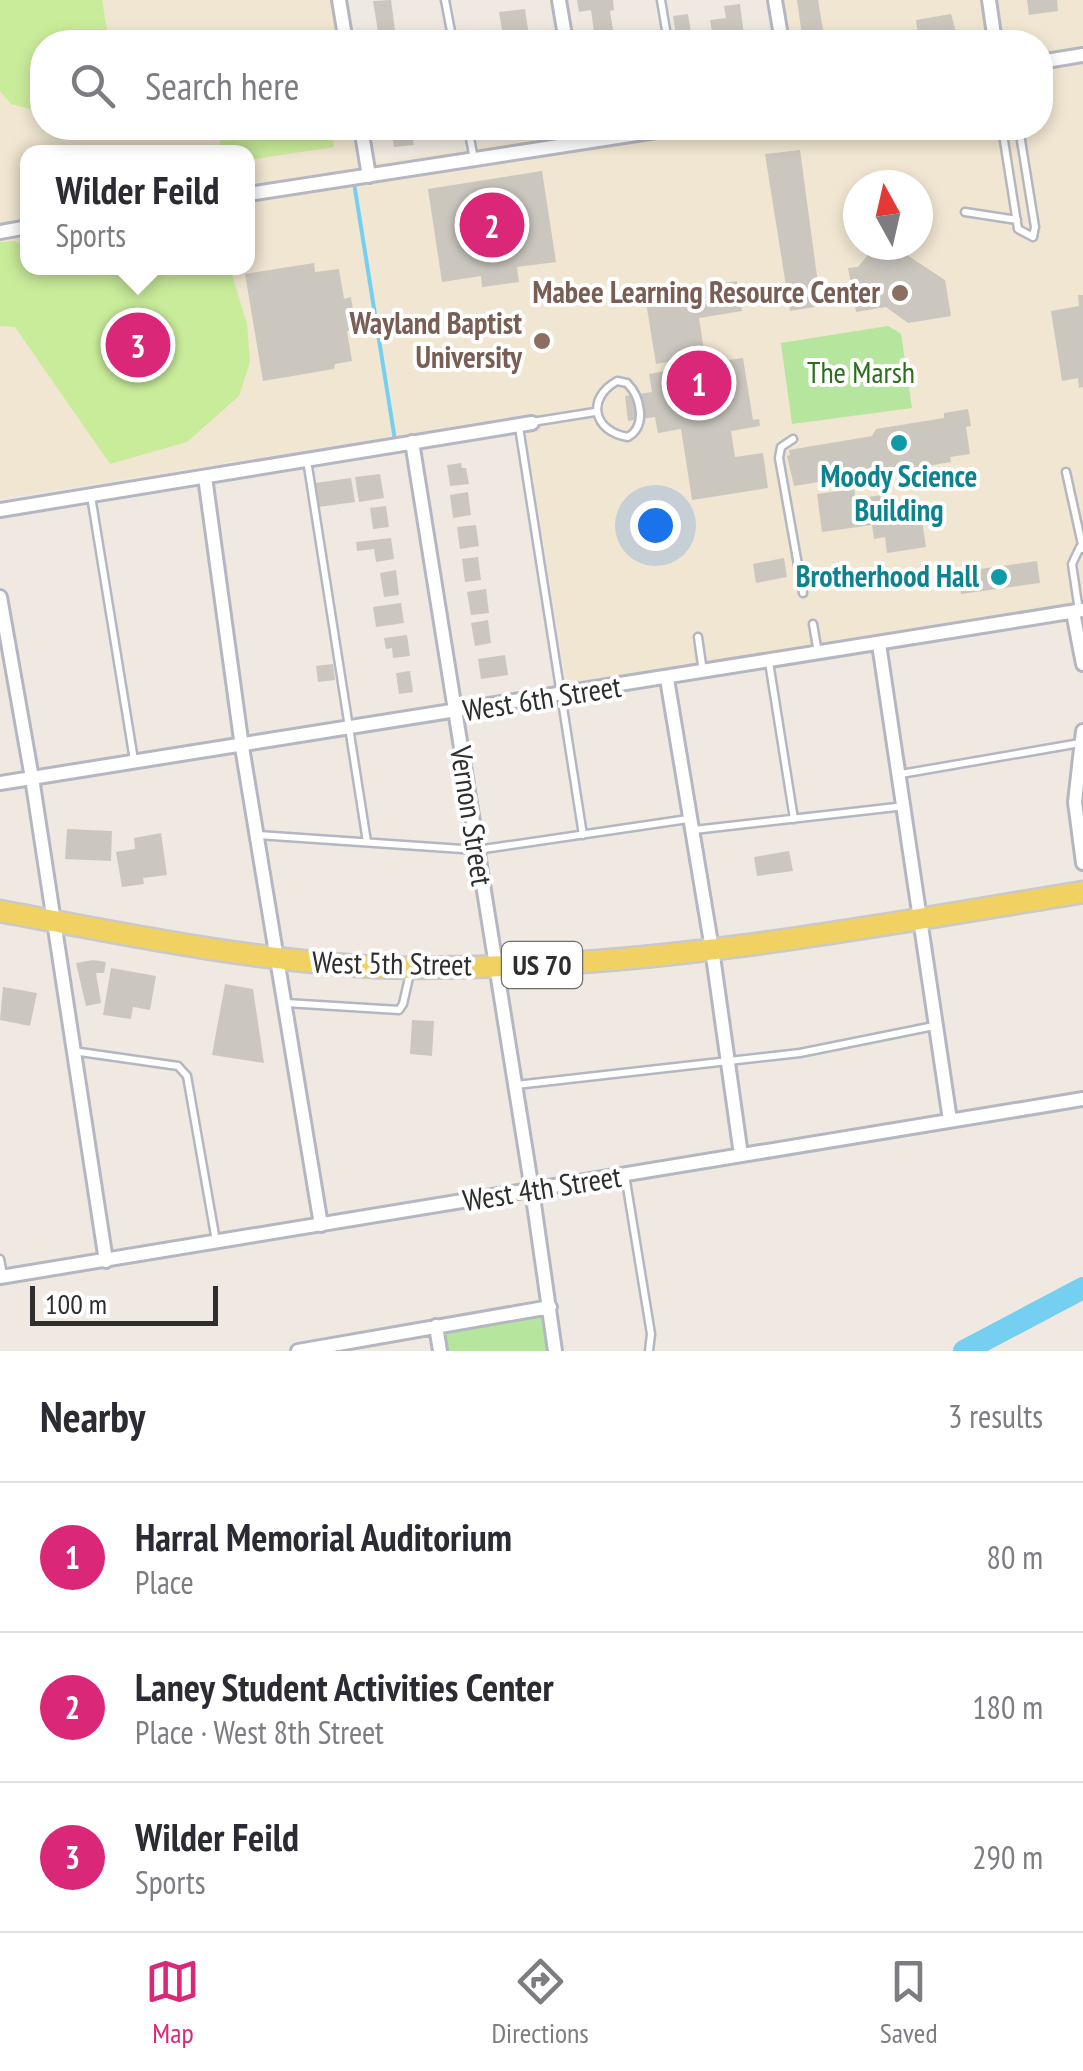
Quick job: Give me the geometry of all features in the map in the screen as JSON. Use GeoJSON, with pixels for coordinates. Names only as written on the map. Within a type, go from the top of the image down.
{"type":"FeatureCollection","features":[{"type":"Feature","properties":{"kind":"main road","name":"West 5th Street"},"geometry":{"type":"LineString","coordinates":[[0,911],[279,960],[412,967],[496,966],[606,962],[712,949],[1083,892]]}},
{"type":"Feature","properties":{"kind":"street"},"geometry":{"type":"LineString","coordinates":[[339,0],[344,30]]}},
{"type":"Feature","properties":{"kind":"street"},"geometry":{"type":"LineString","coordinates":[[559,0],[564,30]]}},
{"type":"Feature","properties":{"kind":"street"},"geometry":{"type":"LineString","coordinates":[[775,0],[780,30]]}},
{"type":"Feature","properties":{"kind":"street"},"geometry":{"type":"LineString","coordinates":[[989,0],[993,30]]}},
{"type":"Feature","properties":{"kind":"street"},"geometry":{"type":"LineString","coordinates":[[1053,60],[1083,55]]}},
{"type":"Feature","properties":{"kind":"street"},"geometry":{"type":"LineString","coordinates":[[362,140],[369,176]]}},
{"type":"Feature","properties":{"kind":"street"},"geometry":{"type":"LineString","coordinates":[[255,193],[474,159],[557,140]]}},
{"type":"Feature","properties":{"kind":"street"},"geometry":{"type":"LineString","coordinates":[[0,510],[525,424]]}},
{"type":"Feature","properties":{"kind":"street","name":"Vernon Street"},"geometry":{"type":"LineString","coordinates":[[412,442],[555,1351]]}},
{"type":"Feature","properties":{"kind":"street"},"geometry":{"type":"LineString","coordinates":[[205,477],[242,747],[320,1225]]}},
{"type":"Feature","properties":{"kind":"street"},"geometry":{"type":"LineString","coordinates":[[0,597],[32,778],[106,1262]]}},
{"type":"Feature","properties":{"kind":"street"},"geometry":{"type":"LineString","coordinates":[[1078,611],[1083,664]]}},
{"type":"Feature","properties":{"kind":"street","name":"West 6th Street"},"geometry":{"type":"LineString","coordinates":[[0,784],[1078,611]]}},
{"type":"Feature","properties":{"kind":"street"},"geometry":{"type":"LineString","coordinates":[[879,644],[950,1120]]}},
{"type":"Feature","properties":{"kind":"street"},"geometry":{"type":"LineString","coordinates":[[667,679],[742,1155]]}},
{"type":"Feature","properties":{"kind":"street"},"geometry":{"type":"LineString","coordinates":[[1082,739],[1075,802],[1083,863]]}},
{"type":"Feature","properties":{"kind":"street","name":"West 4th Street"},"geometry":{"type":"LineString","coordinates":[[2,1276],[1083,1099]]}},
{"type":"Feature","properties":{"kind":"street"},"geometry":{"type":"LineString","coordinates":[[298,1351],[550,1307]]}},
{"type":"Feature","properties":{"kind":"street"},"geometry":{"type":"LineString","coordinates":[[436,1326],[440,1351]]}},
{"type":"Feature","properties":{"kind":"lane"},"geometry":{"type":"LineString","coordinates":[[446,0],[451,30]]}},
{"type":"Feature","properties":{"kind":"lane"},"geometry":{"type":"LineString","coordinates":[[661,0],[666,30]]}},
{"type":"Feature","properties":{"kind":"lane"},"geometry":{"type":"LineString","coordinates":[[470,140],[474,159]]}},
{"type":"Feature","properties":{"kind":"lane"},"geometry":{"type":"LineString","coordinates":[[1004,140],[1018,229],[1033,237],[1021,140]]}},
{"type":"Feature","properties":{"kind":"lane"},"geometry":{"type":"LineString","coordinates":[[965,212],[1017,220]]}},
{"type":"Feature","properties":{"kind":"lane"},"geometry":{"type":"LineString","coordinates":[[617,381],[627,383],[635,392],[639,427],[628,437],[613,434],[595,412],[607,388],[617,381]]}},
{"type":"Feature","properties":{"kind":"lane"},"geometry":{"type":"LineString","coordinates":[[583,835],[525,424],[595,412]]}},
{"type":"Feature","properties":{"kind":"lane"},"geometry":{"type":"LineString","coordinates":[[793,439],[781,446],[780,458],[803,593]]}},
{"type":"Feature","properties":{"kind":"lane"},"geometry":{"type":"LineString","coordinates":[[306,459],[367,842]]}},
{"type":"Feature","properties":{"kind":"lane"},"geometry":{"type":"LineString","coordinates":[[1066,472],[1082,547],[1072,564],[1078,611]]}},
{"type":"Feature","properties":{"kind":"lane"},"geometry":{"type":"LineString","coordinates":[[91,494],[135,763]]}},
{"type":"Feature","properties":{"kind":"lane"},"geometry":{"type":"LineString","coordinates":[[813,624],[818,654]]}},
{"type":"Feature","properties":{"kind":"lane"},"geometry":{"type":"LineString","coordinates":[[698,637],[703,673]]}},
{"type":"Feature","properties":{"kind":"lane"},"geometry":{"type":"LineString","coordinates":[[770,662],[794,819]]}},
{"type":"Feature","properties":{"kind":"lane"},"geometry":{"type":"LineString","coordinates":[[900,774],[1082,739]]}},
{"type":"Feature","properties":{"kind":"lane"},"geometry":{"type":"LineString","coordinates":[[257,835],[476,850],[583,835],[794,819],[904,806]]}},
{"type":"Feature","properties":{"kind":"lane"},"geometry":{"type":"LineString","coordinates":[[286,1003],[399,1010],[404,1004],[412,967]]}},
{"type":"Feature","properties":{"kind":"lane"},"geometry":{"type":"LineString","coordinates":[[515,1085],[728,1062],[876,1040],[937,1026]]}},
{"type":"Feature","properties":{"kind":"lane"},"geometry":{"type":"LineString","coordinates":[[73,1051],[178,1066],[187,1076],[217,1243]]}},
{"type":"Feature","properties":{"kind":"lane"},"geometry":{"type":"LineString","coordinates":[[625,1175],[651,1334],[649,1351]]}},
{"type":"Feature","properties":{"kind":"lane"},"geometry":{"type":"LineString","coordinates":[[0,1259],[2,1276]]}},
{"type":"Feature","properties":{"kind":"shaded area","name":"Wayland Baptist University"},"geometry":{"type":"Polygon","coordinates":[[[0,0],[332,0],[337,30],[30,30],[30,140],[354,140],[358,165],[520,140],[1053,140],[1053,30],[789,30],[784,0],[1083,0],[1083,602],[567,686],[523,415],[0,499],[0,0]]]}},
{"type":"Feature","properties":{"kind":"green space"},"geometry":{"type":"Polygon","coordinates":[[[0,0],[102,0],[107,30],[30,30],[30,109],[11,104],[0,91],[0,0]]]}},
{"type":"Feature","properties":{"kind":"green space"},"geometry":{"type":"Polygon","coordinates":[[[220,140],[333,140],[334,147],[255,159],[255,145],[221,145],[220,140]]]}},
{"type":"Feature","properties":{"kind":"green space"},"geometry":{"type":"Polygon","coordinates":[[[0,242],[20,243],[20,275],[232,275],[247,324],[250,362],[239,396],[187,442],[110,464],[15,327],[0,326],[0,242]]]}},
{"type":"Feature","properties":{"kind":"green space","name":"The Marsh"},"geometry":{"type":"Polygon","coordinates":[[[888,326],[901,334],[912,408],[792,424],[781,343],[888,326]]]}},
{"type":"Feature","properties":{"kind":"green space"},"geometry":{"type":"Polygon","coordinates":[[[548,1309],[553,1351],[442,1351],[439,1328],[548,1309]]]}},
{"type":"Feature","properties":{"kind":"building"},"geometry":{"type":"Polygon","coordinates":[[[391,0],[395,30],[378,30],[373,1],[391,0]]]}},
{"type":"Feature","properties":{"kind":"building"},"geometry":{"type":"Polygon","coordinates":[[[577,0],[613,0],[613,30],[594,30],[591,10],[579,12],[577,0]]]}},
{"type":"Feature","properties":{"kind":"building"},"geometry":{"type":"Polygon","coordinates":[[[797,0],[818,0],[823,30],[801,30],[797,0]]]}},
{"type":"Feature","properties":{"kind":"building"},"geometry":{"type":"Polygon","coordinates":[[[1027,0],[1057,0],[1058,11],[1029,15],[1027,0]]]}},
{"type":"Feature","properties":{"kind":"building"},"geometry":{"type":"Polygon","coordinates":[[[740,4],[743,30],[712,30],[710,20],[726,18],[724,6],[740,4]]]}},
{"type":"Feature","properties":{"kind":"building"},"geometry":{"type":"Polygon","coordinates":[[[525,9],[528,30],[502,30],[499,12],[525,9]]]}},
{"type":"Feature","properties":{"kind":"building"},"geometry":{"type":"Polygon","coordinates":[[[688,14],[691,30],[675,30],[673,16],[688,14]]]}},
{"type":"Feature","properties":{"kind":"building"},"geometry":{"type":"Polygon","coordinates":[[[951,14],[956,30],[917,30],[916,20],[951,14]]]}},
{"type":"Feature","properties":{"kind":"building"},"geometry":{"type":"Polygon","coordinates":[[[393,140],[413,140],[414,145],[394,147],[393,140]]]}},
{"type":"Feature","properties":{"kind":"building"},"geometry":{"type":"Polygon","coordinates":[[[800,150],[821,306],[790,311],[765,154],[800,150]]]}},
{"type":"Feature","properties":{"kind":"building"},"geometry":{"type":"Polygon","coordinates":[[[542,171],[556,262],[517,267],[519,282],[482,287],[481,276],[442,282],[428,189],[542,171]]]}},
{"type":"Feature","properties":{"kind":"building","name":"Mabee Learning Resource Center"},"geometry":{"type":"Polygon","coordinates":[[[864,260],[915,260],[945,280],[951,316],[908,323],[886,307],[856,312],[848,268],[858,267],[864,260]]]}},
{"type":"Feature","properties":{"kind":"building"},"geometry":{"type":"Polygon","coordinates":[[[314,263],[315,272],[339,269],[344,299],[351,297],[356,329],[347,331],[352,361],[335,364],[334,369],[263,381],[245,275],[314,263]]]}},
{"type":"Feature","properties":{"kind":"building"},"geometry":{"type":"Polygon","coordinates":[[[737,281],[742,311],[699,318],[706,363],[743,358],[753,420],[759,419],[760,426],[731,431],[735,457],[763,453],[768,488],[692,500],[681,429],[658,433],[655,417],[628,421],[625,396],[652,392],[649,374],[676,369],[675,361],[656,364],[646,302],[679,297],[678,290],[737,281]]]}},
{"type":"Feature","properties":{"kind":"building"},"geometry":{"type":"Polygon","coordinates":[[[1078,295],[1083,295],[1083,387],[1079,388],[1078,378],[1062,381],[1051,311],[1079,306],[1078,295]]]}},
{"type":"Feature","properties":{"kind":"building","name":"Moody Science Building"},"geometry":{"type":"Polygon","coordinates":[[[968,409],[970,454],[950,457],[951,462],[885,473],[884,467],[875,468],[875,472],[855,475],[856,480],[843,482],[843,478],[794,486],[789,450],[872,436],[876,429],[944,418],[944,413],[968,409]]]}},
{"type":"Feature","properties":{"kind":"building"},"geometry":{"type":"Polygon","coordinates":[[[461,463],[469,484],[450,486],[447,465],[461,463]]]}},
{"type":"Feature","properties":{"kind":"building"},"geometry":{"type":"Polygon","coordinates":[[[380,474],[384,498],[359,502],[355,477],[380,474]]]}},
{"type":"Feature","properties":{"kind":"building"},"geometry":{"type":"Polygon","coordinates":[[[351,478],[355,502],[318,507],[315,483],[351,478]]]}},
{"type":"Feature","properties":{"kind":"building"},"geometry":{"type":"Polygon","coordinates":[[[854,489],[856,499],[881,495],[883,511],[920,506],[926,547],[887,553],[885,537],[874,539],[872,525],[822,532],[817,494],[854,489]]]}},
{"type":"Feature","properties":{"kind":"building"},"geometry":{"type":"Polygon","coordinates":[[[468,492],[471,515],[453,518],[450,495],[468,492]]]}},
{"type":"Feature","properties":{"kind":"building"},"geometry":{"type":"Polygon","coordinates":[[[386,506],[389,527],[373,529],[370,508],[386,506]]]}},
{"type":"Feature","properties":{"kind":"building"},"geometry":{"type":"Polygon","coordinates":[[[476,525],[479,546],[460,549],[457,527],[476,525]]]}},
{"type":"Feature","properties":{"kind":"building"},"geometry":{"type":"Polygon","coordinates":[[[391,538],[394,559],[376,562],[374,549],[357,551],[356,542],[391,538]]]}},
{"type":"Feature","properties":{"kind":"building"},"geometry":{"type":"Polygon","coordinates":[[[478,557],[481,580],[465,582],[462,559],[478,557]]]}},
{"type":"Feature","properties":{"kind":"building"},"geometry":{"type":"Polygon","coordinates":[[[784,558],[787,577],[756,583],[753,564],[784,558]]]}},
{"type":"Feature","properties":{"kind":"building","name":"Brotherhood Hall"},"geometry":{"type":"Polygon","coordinates":[[[1037,561],[1040,583],[961,594],[958,572],[1037,561]]]}},
{"type":"Feature","properties":{"kind":"building"},"geometry":{"type":"Polygon","coordinates":[[[396,570],[399,595],[384,597],[380,573],[396,570]]]}},
{"type":"Feature","properties":{"kind":"building"},"geometry":{"type":"Polygon","coordinates":[[[486,589],[489,613],[471,615],[467,592],[486,589]]]}},
{"type":"Feature","properties":{"kind":"building"},"geometry":{"type":"Polygon","coordinates":[[[401,603],[404,623],[376,627],[373,607],[401,603]]]}},
{"type":"Feature","properties":{"kind":"building"},"geometry":{"type":"Polygon","coordinates":[[[488,620],[491,643],[475,646],[471,623],[488,620]]]}},
{"type":"Feature","properties":{"kind":"building"},"geometry":{"type":"Polygon","coordinates":[[[407,635],[410,656],[393,658],[392,648],[386,649],[384,638],[407,635]]]}},
{"type":"Feature","properties":{"kind":"building"},"geometry":{"type":"Polygon","coordinates":[[[505,655],[508,675],[481,679],[478,659],[505,655]]]}},
{"type":"Feature","properties":{"kind":"building"},"geometry":{"type":"Polygon","coordinates":[[[333,664],[335,680],[318,682],[316,666],[333,664]]]}},
{"type":"Feature","properties":{"kind":"building"},"geometry":{"type":"Polygon","coordinates":[[[410,671],[413,692],[399,694],[396,673],[410,671]]]}},
{"type":"Feature","properties":{"kind":"building"},"geometry":{"type":"Polygon","coordinates":[[[67,829],[112,831],[111,861],[65,859],[67,829]]]}},
{"type":"Feature","properties":{"kind":"building"},"geometry":{"type":"Polygon","coordinates":[[[161,833],[167,875],[143,878],[144,884],[122,887],[116,852],[135,849],[134,838],[161,833]]]}},
{"type":"Feature","properties":{"kind":"building"},"geometry":{"type":"Polygon","coordinates":[[[789,851],[793,871],[757,876],[754,857],[789,851]]]}},
{"type":"Feature","properties":{"kind":"building"},"geometry":{"type":"Polygon","coordinates":[[[106,962],[104,973],[96,973],[101,1003],[86,1006],[76,963],[106,962]]]}},
{"type":"Feature","properties":{"kind":"building"},"geometry":{"type":"Polygon","coordinates":[[[111,968],[156,976],[150,1010],[133,1007],[131,1019],[103,1015],[111,968]]]}},
{"type":"Feature","properties":{"kind":"building"},"geometry":{"type":"Polygon","coordinates":[[[225,984],[253,989],[264,1063],[212,1055],[225,984]]]}},
{"type":"Feature","properties":{"kind":"building"},"geometry":{"type":"Polygon","coordinates":[[[3,987],[37,993],[30,1026],[0,1020],[3,987]]]}},
{"type":"Feature","properties":{"kind":"building"},"geometry":{"type":"Polygon","coordinates":[[[412,1020],[434,1021],[432,1056],[410,1054],[412,1020]]]}},
{"type":"Feature","properties":{"kind":"waterway"},"geometry":{"type":"LineString","coordinates":[[354,183],[395,440]]}},
{"type":"Feature","properties":{"kind":"waterway"},"geometry":{"type":"LineString","coordinates":[[964,1351],[1083,1288]]}},
{"type":"Feature","properties":{"kind":"place","name":"Laney Student Activities Center"},"geometry":{"type":"Point","coordinates":[492,225]}},
{"type":"Feature","properties":{"kind":"place","name":"Mabee Learning Resource Center"},"geometry":{"type":"Point","coordinates":[900,293]}},
{"type":"Feature","properties":{"kind":"place","name":"Wayland Baptist University"},"geometry":{"type":"Point","coordinates":[542,341]}},
{"type":"Feature","properties":{"kind":"place","name":"Wilder Feild"},"geometry":{"type":"Point","coordinates":[138,345]}},
{"type":"Feature","properties":{"kind":"place","name":"Harral Memorial Auditorium"},"geometry":{"type":"Point","coordinates":[699,383]}},
{"type":"Feature","properties":{"kind":"place","name":"Moody Science Building"},"geometry":{"type":"Point","coordinates":[899,443]}},
{"type":"Feature","properties":{"kind":"place","name":"Brotherhood Hall"},"geometry":{"type":"Point","coordinates":[999,577]}}]}
